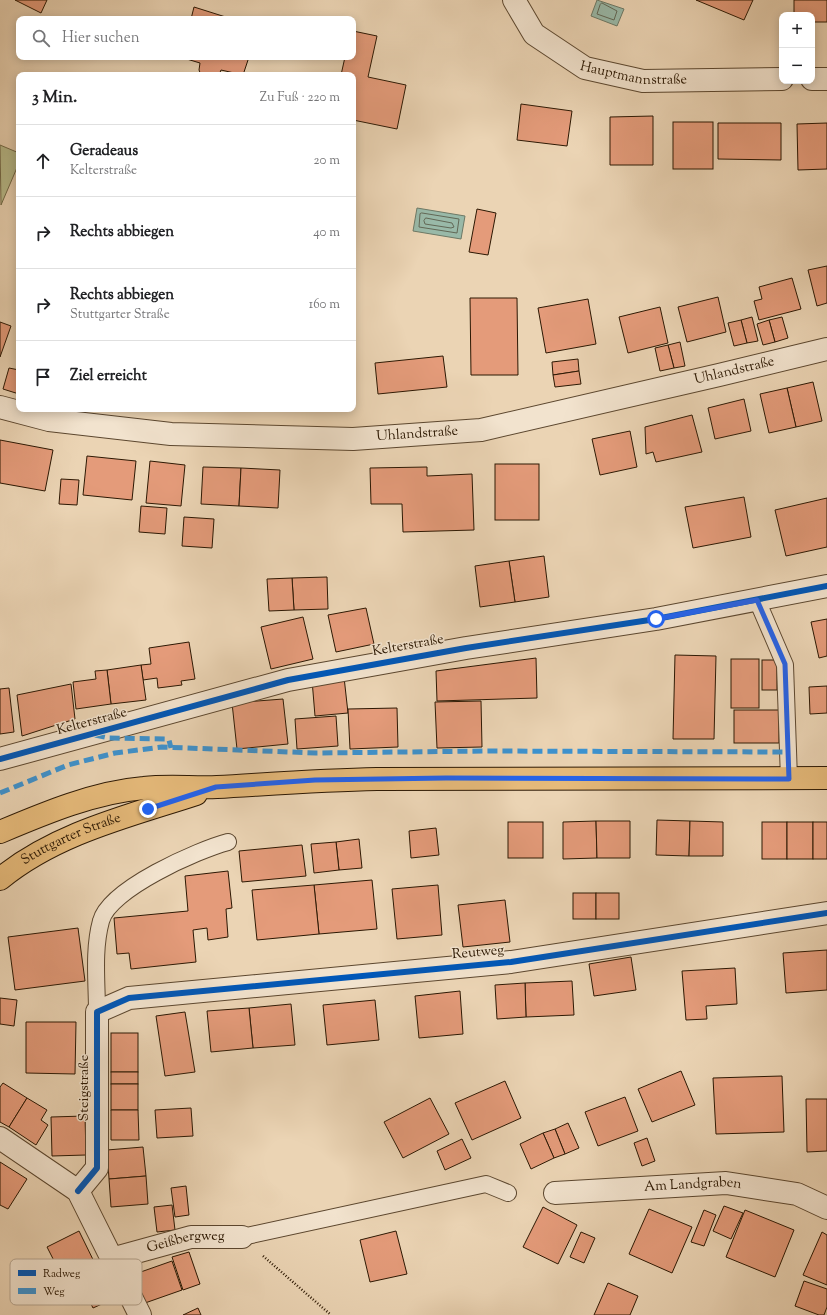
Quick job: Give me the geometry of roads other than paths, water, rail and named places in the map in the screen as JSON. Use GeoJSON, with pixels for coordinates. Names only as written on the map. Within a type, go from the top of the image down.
{"type":"FeatureCollection","features":[{"type":"Feature","properties":{"kind":"main road","name":"Stuttgarter Straße"},"geometry":{"type":"LineString","coordinates":[[0,832],[36,817],[95,797],[144,788],[216,787],[315,780],[377,779],[827,778]]}},
{"type":"Feature","properties":{"kind":"main road","name":"Stuttgarter Straße"},"geometry":{"type":"LineString","coordinates":[[0,879],[66,839],[124,817],[216,787]]}},
{"type":"Feature","properties":{"kind":"street","name":"Hauptmannstraße"},"geometry":{"type":"LineString","coordinates":[[514,0],[534,34],[585,68],[643,81],[779,79]]}},
{"type":"Feature","properties":{"kind":"street"},"geometry":{"type":"LineString","coordinates":[[815,79],[827,79]]}},
{"type":"Feature","properties":{"kind":"street","name":"Uhlandstraße"},"geometry":{"type":"LineString","coordinates":[[19,412],[49,420],[171,434],[353,439],[481,430],[827,349]]}},
{"type":"Feature","properties":{"kind":"street","name":"Uhlandstraße"},"geometry":{"type":"LineString","coordinates":[[0,407],[16,411]]}},
{"type":"Feature","properties":{"kind":"street","name":"Kelterstraße"},"geometry":{"type":"LineString","coordinates":[[0,759],[288,680],[466,648],[656,619],[827,586]]}},
{"type":"Feature","properties":{"kind":"street","name":"Reutweg"},"geometry":{"type":"LineString","coordinates":[[98,1012],[128,998],[511,962],[827,913]]}},
{"type":"Feature","properties":{"kind":"street","name":"Steigstraße"},"geometry":{"type":"LineString","coordinates":[[78,1191],[97,1168],[98,1012]]}},
{"type":"Feature","properties":{"kind":"street"},"geometry":{"type":"LineString","coordinates":[[0,1138],[78,1191],[111,1259]]}},
{"type":"Feature","properties":{"kind":"street","name":"Am Landgraben"},"geometry":{"type":"LineString","coordinates":[[555,1193],[726,1183],[797,1194],[827,1208]]}},
{"type":"Feature","properties":{"kind":"street","name":"Geißbergweg"},"geometry":{"type":"LineString","coordinates":[[111,1259],[191,1237],[242,1237]]}},
{"type":"Feature","properties":{"kind":"street"},"geometry":{"type":"LineString","coordinates":[[135,1305],[140,1315]]}},
{"type":"Feature","properties":{"kind":"lane"},"geometry":{"type":"LineString","coordinates":[[757,600],[785,664],[789,779]]}},
{"type":"Feature","properties":{"kind":"lane"},"geometry":{"type":"LineString","coordinates":[[98,1012],[96,947],[101,919],[117,897],[170,864],[228,842]]}},
{"type":"Feature","properties":{"kind":"lane"},"geometry":{"type":"LineString","coordinates":[[242,1237],[486,1184],[508,1193]]}},
{"type":"Feature","properties":{"kind":"water"},"geometry":{"type":"Polygon","coordinates":[[[597,0],[624,9],[617,26],[591,16],[597,0]]]}},
{"type":"Feature","properties":{"kind":"water"},"geometry":{"type":"Polygon","coordinates":[[[417,208],[465,216],[461,239],[413,231],[417,208]]]}}]}
